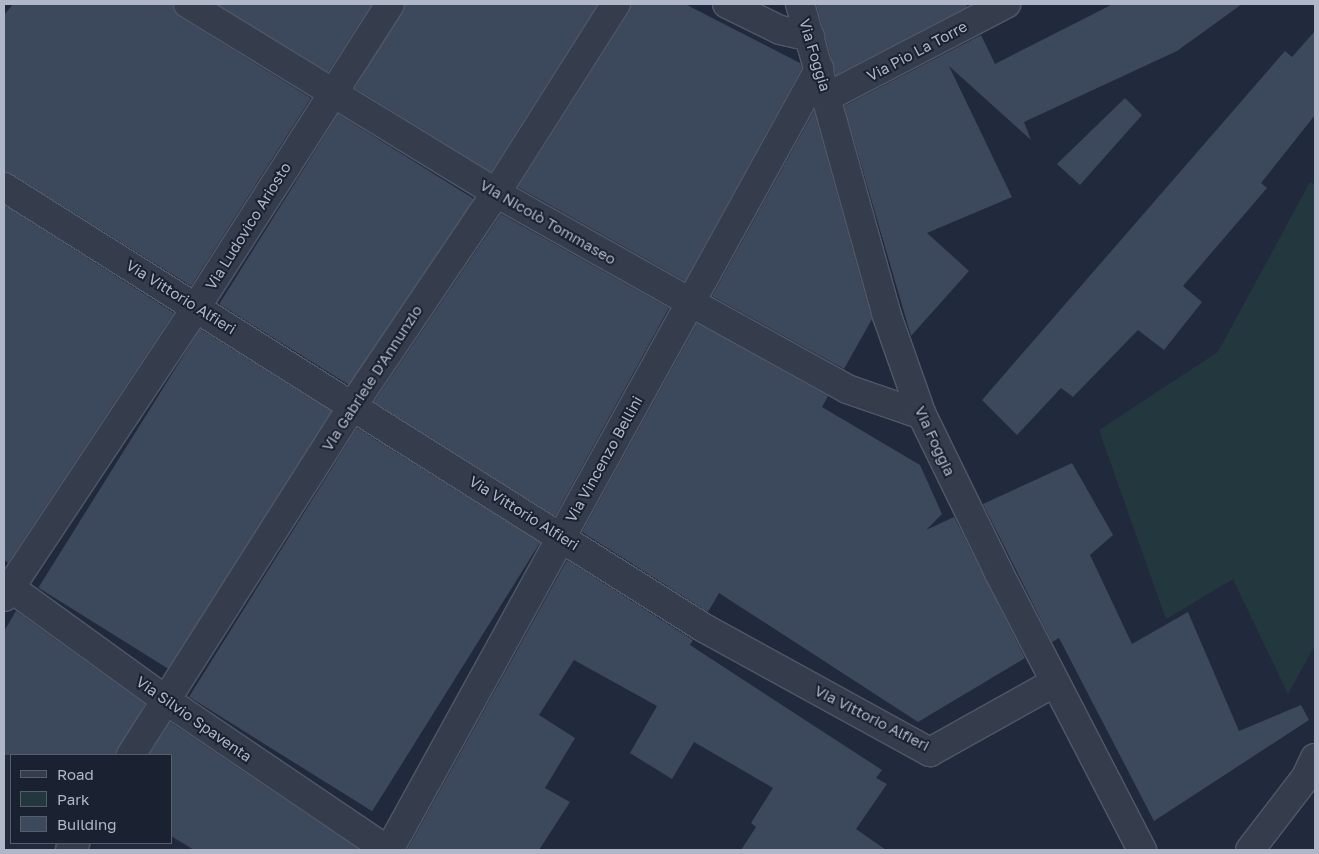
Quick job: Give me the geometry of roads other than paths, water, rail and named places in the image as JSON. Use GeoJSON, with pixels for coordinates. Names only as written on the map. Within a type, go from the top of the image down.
{"type":"FeatureCollection","features":[{"type":"Feature","properties":{"kind":"street","name":"Via Nicolò Tommaseo"},"geometry":{"type":"LineString","coordinates":[[188,4],[334,91],[496,192],[692,303],[847,389],[922,415]]}},
{"type":"Feature","properties":{"kind":"street","name":"Via Ludovico Ariosto"},"geometry":{"type":"LineString","coordinates":[[6,589],[197,306],[390,4]]}},
{"type":"Feature","properties":{"kind":"street","name":"Via Gabriele D'Annunzio"},"geometry":{"type":"LineString","coordinates":[[133,754],[353,405],[496,192],[616,4]]}},
{"type":"Feature","properties":{"kind":"street"},"geometry":{"type":"LineString","coordinates":[[728,4],[780,30],[810,37]]}},
{"type":"Feature","properties":{"kind":"street","name":"Via Foggia"},"geometry":{"type":"LineString","coordinates":[[800,4],[828,97],[886,313],[922,415],[1055,682],[1142,850]]}},
{"type":"Feature","properties":{"kind":"street","name":"Via Pio La Torre"},"geometry":{"type":"LineString","coordinates":[[828,97],[1006,4]]}},
{"type":"Feature","properties":{"kind":"street","name":"Via Vincenzo Bellini"},"geometry":{"type":"LineString","coordinates":[[388,850],[560,536],[692,303],[819,69]]}},
{"type":"Feature","properties":{"kind":"street","name":"Via Vittorio Alfieri"},"geometry":{"type":"LineString","coordinates":[[4,186],[197,306],[704,628],[930,752],[1055,682]]}},
{"type":"Feature","properties":{"kind":"street","name":"Via Silvio Spaventa"},"geometry":{"type":"LineString","coordinates":[[6,589],[167,701],[388,850]]}},
{"type":"Feature","properties":{"kind":"street"},"geometry":{"type":"LineString","coordinates":[[1250,850],[1306,777],[1315,758]]}}]}
